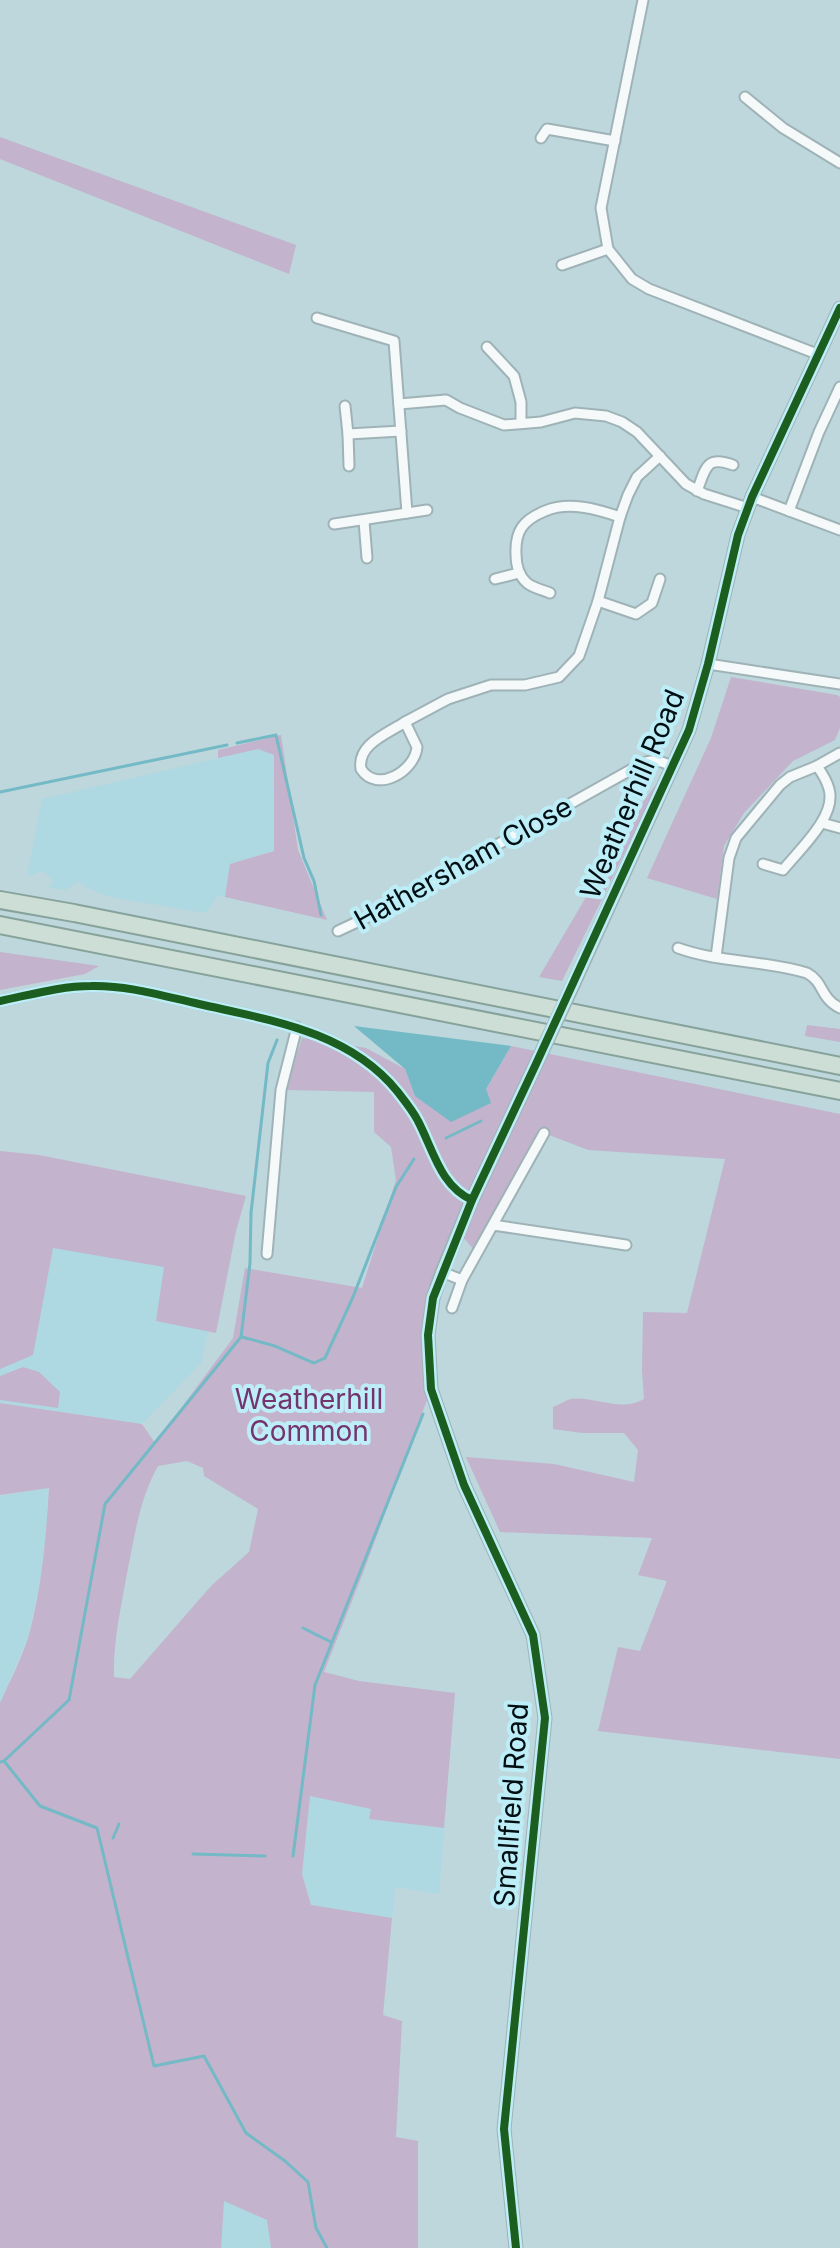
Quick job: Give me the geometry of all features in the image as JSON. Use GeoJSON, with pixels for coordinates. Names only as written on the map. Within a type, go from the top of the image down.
{"type":"FeatureCollection","features":[{"type":"Feature","properties":{"kind":"highway"},"geometry":{"type":"LineString","coordinates":[[0,900],[840,1066]]}},
{"type":"Feature","properties":{"kind":"highway"},"geometry":{"type":"LineString","coordinates":[[0,925],[840,1091]]}},
{"type":"Feature","properties":{"kind":"street"},"geometry":{"type":"LineString","coordinates":[[643,0],[601,208],[608,249],[632,279],[649,289],[817,354]]}},
{"type":"Feature","properties":{"kind":"street"},"geometry":{"type":"LineString","coordinates":[[745,97],[783,128],[840,163]]}},
{"type":"Feature","properties":{"kind":"street"},"geometry":{"type":"LineString","coordinates":[[541,138],[547,129],[615,141]]}},
{"type":"Feature","properties":{"kind":"street"},"geometry":{"type":"LineString","coordinates":[[562,265],[608,249]]}},
{"type":"Feature","properties":{"kind":"street","name":"Weatherhill Road"},"geometry":{"type":"LineString","coordinates":[[472,1200],[689,730],[733,556],[750,502],[840,308]]}},
{"type":"Feature","properties":{"kind":"street"},"geometry":{"type":"LineString","coordinates":[[317,318],[394,341],[407,513]]}},
{"type":"Feature","properties":{"kind":"street"},"geometry":{"type":"LineString","coordinates":[[487,347],[514,376],[521,402],[521,423]]}},
{"type":"Feature","properties":{"kind":"street"},"geometry":{"type":"LineString","coordinates":[[789,511],[840,387]]}},
{"type":"Feature","properties":{"kind":"street"},"geometry":{"type":"LineString","coordinates":[[399,404],[446,400],[504,425],[541,422],[575,413],[606,416],[637,432],[686,484],[697,491],[789,511],[840,530]]}},
{"type":"Feature","properties":{"kind":"street"},"geometry":{"type":"LineString","coordinates":[[345,406],[349,466]]}},
{"type":"Feature","properties":{"kind":"street"},"geometry":{"type":"LineString","coordinates":[[348,434],[401,431]]}},
{"type":"Feature","properties":{"kind":"street"},"geometry":{"type":"LineString","coordinates":[[405,722],[417,747],[414,761],[386,779],[371,780],[361,769],[361,753],[405,722],[448,699],[491,685],[525,685],[559,677],[579,656],[598,601],[620,517],[637,477],[660,456]]}},
{"type":"Feature","properties":{"kind":"street"},"geometry":{"type":"LineString","coordinates":[[697,491],[711,461],[717,459],[733,465]]}},
{"type":"Feature","properties":{"kind":"street"},"geometry":{"type":"LineString","coordinates":[[550,593],[529,585],[519,573],[516,537],[528,520],[548,510],[570,507],[595,508],[620,517]]}},
{"type":"Feature","properties":{"kind":"street"},"geometry":{"type":"LineString","coordinates":[[334,524],[427,510]]}},
{"type":"Feature","properties":{"kind":"street"},"geometry":{"type":"LineString","coordinates":[[364,521],[367,558]]}},
{"type":"Feature","properties":{"kind":"street"},"geometry":{"type":"LineString","coordinates":[[495,579],[519,573]]}},
{"type":"Feature","properties":{"kind":"street"},"geometry":{"type":"LineString","coordinates":[[598,601],[636,614],[652,603],[660,579]]}},
{"type":"Feature","properties":{"kind":"street"},"geometry":{"type":"LineString","coordinates":[[708,664],[840,684]]}},
{"type":"Feature","properties":{"kind":"street"},"geometry":{"type":"LineString","coordinates":[[716,957],[729,858],[736,838],[780,785],[840,753]]}},
{"type":"Feature","properties":{"kind":"street","name":"Hathersham Close"},"geometry":{"type":"LineString","coordinates":[[338,931],[649,760],[673,767]]}},
{"type":"Feature","properties":{"kind":"street"},"geometry":{"type":"LineString","coordinates":[[763,864],[783,870],[822,823],[829,810],[831,792],[817,766]]}},
{"type":"Feature","properties":{"kind":"street"},"geometry":{"type":"LineString","coordinates":[[822,823],[840,828]]}},
{"type":"Feature","properties":{"kind":"street"},"geometry":{"type":"LineString","coordinates":[[678,948],[696,955],[807,973],[815,977],[831,1003],[840,1008]]}},
{"type":"Feature","properties":{"kind":"street"},"geometry":{"type":"LineString","coordinates":[[0,1001],[87,985],[112,986],[297,1027],[332,1041],[369,1064],[387,1081],[417,1119],[449,1182],[472,1200]]}},
{"type":"Feature","properties":{"kind":"street"},"geometry":{"type":"LineString","coordinates":[[267,1254],[281,1090],[297,1027]]}},
{"type":"Feature","properties":{"kind":"street"},"geometry":{"type":"LineString","coordinates":[[452,1308],[462,1280],[544,1133]]}},
{"type":"Feature","properties":{"kind":"street","name":"Smallfield Road"},"geometry":{"type":"LineString","coordinates":[[472,1200],[433,1298],[428,1335],[431,1389],[464,1485],[533,1635],[545,1718],[504,2129],[516,2248]]}},
{"type":"Feature","properties":{"kind":"street"},"geometry":{"type":"LineString","coordinates":[[493,1225],[626,1245]]}},
{"type":"Feature","properties":{"kind":"street"},"geometry":{"type":"LineString","coordinates":[[442,1272],[462,1280]]}},
{"type":"Feature","properties":{"kind":"shaded area"},"geometry":{"type":"Polygon","coordinates":[[[258,749],[274,754],[274,851],[230,864],[225,897],[217,896],[206,913],[110,897],[87,888],[79,881],[65,890],[48,887],[54,882],[44,871],[27,876],[42,799],[258,749]]]}},
{"type":"Feature","properties":{"kind":"shaded area"},"geometry":{"type":"Polygon","coordinates":[[[354,1026],[511,1046],[486,1089],[491,1103],[451,1122],[415,1096],[405,1069],[354,1026]]]}},
{"type":"Feature","properties":{"kind":"shaded area"},"geometry":{"type":"Polygon","coordinates":[[[0,1158],[239,1195],[201,1363],[142,1424],[0,1403],[0,1158]]]}},
{"type":"Feature","properties":{"kind":"shaded area"},"geometry":{"type":"Polygon","coordinates":[[[48,1488],[40,1581],[28,1637],[0,1703],[0,1496],[48,1488]]]}},
{"type":"Feature","properties":{"kind":"shaded area"},"geometry":{"type":"Polygon","coordinates":[[[310,1796],[372,1809],[370,1819],[444,1828],[439,1894],[395,1887],[392,1918],[311,1905],[302,1874],[310,1796]]]}},
{"type":"Feature","properties":{"kind":"shaded area"},"geometry":{"type":"Polygon","coordinates":[[[224,2201],[267,2220],[271,2248],[221,2248],[224,2201]]]}},
{"type":"Feature","properties":{"kind":"green space"},"geometry":{"type":"Polygon","coordinates":[[[0,137],[296,245],[289,274],[0,159],[0,137]]]}},
{"type":"Feature","properties":{"kind":"green space"},"geometry":{"type":"Polygon","coordinates":[[[731,677],[837,695],[840,697],[840,728],[835,740],[793,761],[744,813],[724,846],[717,899],[647,878],[711,738],[731,677]]]}},
{"type":"Feature","properties":{"kind":"green space"},"geometry":{"type":"Polygon","coordinates":[[[281,735],[298,850],[327,920],[225,897],[230,864],[274,851],[274,755],[258,749],[218,758],[218,750],[281,735]]]}},
{"type":"Feature","properties":{"kind":"green space"},"geometry":{"type":"Polygon","coordinates":[[[661,778],[562,981],[539,977],[639,807],[661,778]]]}},
{"type":"Feature","properties":{"kind":"green space"},"geometry":{"type":"Polygon","coordinates":[[[0,952],[99,966],[85,974],[0,990],[0,952]]]}},
{"type":"Feature","properties":{"kind":"green space"},"geometry":{"type":"Polygon","coordinates":[[[807,1025],[840,1029],[840,1042],[805,1036],[807,1025]]]}},
{"type":"Feature","properties":{"kind":"green space","name":"Weatherhill Common"},"geometry":{"type":"Polygon","coordinates":[[[302,1038],[366,1048],[405,1069],[415,1096],[486,1089],[511,1046],[840,1114],[840,1759],[598,1731],[618,1647],[640,1651],[667,1581],[638,1575],[652,1538],[500,1532],[466,1457],[554,1464],[634,1482],[638,1450],[624,1433],[553,1429],[553,1407],[579,1398],[616,1404],[644,1399],[643,1312],[687,1313],[725,1159],[588,1150],[544,1133],[477,1253],[459,1233],[433,1298],[431,1389],[324,1672],[359,1681],[455,1693],[444,1828],[369,1819],[371,1809],[310,1796],[302,1874],[311,1905],[392,1918],[383,2015],[402,2021],[396,2137],[418,2141],[418,2248],[271,2248],[267,2220],[224,2201],[221,2248],[0,2248],[0,1703],[29,1635],[43,1562],[49,1488],[0,1495],[0,1403],[142,1424],[155,1443],[147,1454],[233,1338],[245,1268],[362,1288],[396,1180],[391,1147],[374,1132],[374,1092],[286,1090],[302,1038]],[[187,1461],[158,1466],[146,1492],[127,1573],[116,1638],[114,1677],[130,1679],[211,1586],[249,1552],[258,1509],[204,1476],[203,1468],[187,1461]]]}},
{"type":"Feature","properties":{"kind":"green space"},"geometry":{"type":"Polygon","coordinates":[[[0,1151],[39,1155],[246,1196],[216,1333],[156,1321],[164,1267],[53,1248],[33,1355],[0,1369],[0,1151]]]}},
{"type":"Feature","properties":{"kind":"green space"},"geometry":{"type":"Polygon","coordinates":[[[23,1367],[39,1372],[60,1392],[58,1408],[0,1400],[0,1376],[23,1367]]]}},
{"type":"Feature","properties":{"kind":"waterway"},"geometry":{"type":"LineString","coordinates":[[237,743],[276,735],[304,858],[314,881],[321,915]]}},
{"type":"Feature","properties":{"kind":"waterway"},"geometry":{"type":"LineString","coordinates":[[0,792],[227,745]]}},
{"type":"Feature","properties":{"kind":"waterway"},"geometry":{"type":"LineString","coordinates":[[0,1762],[69,1700],[105,1504],[241,1337],[268,1063],[277,1040]]}},
{"type":"Feature","properties":{"kind":"waterway"},"geometry":{"type":"LineString","coordinates":[[446,1138],[481,1121]]}},
{"type":"Feature","properties":{"kind":"waterway"},"geometry":{"type":"LineString","coordinates":[[242,1337],[275,1346],[314,1363],[325,1358],[353,1297],[396,1187],[414,1159]]}},
{"type":"Feature","properties":{"kind":"waterway"},"geometry":{"type":"LineString","coordinates":[[293,1856],[315,1685],[423,1414]]}},
{"type":"Feature","properties":{"kind":"waterway"},"geometry":{"type":"LineString","coordinates":[[303,1628],[331,1642]]}},
{"type":"Feature","properties":{"kind":"waterway"},"geometry":{"type":"LineString","coordinates":[[4,1761],[40,1806],[97,1828],[154,2066],[204,2056],[246,2133],[308,2182],[316,2228],[327,2248]]}},
{"type":"Feature","properties":{"kind":"waterway"},"geometry":{"type":"LineString","coordinates":[[113,1838],[119,1824]]}},
{"type":"Feature","properties":{"kind":"waterway"},"geometry":{"type":"LineString","coordinates":[[193,1854],[265,1856]]}},
{"type":"Feature","properties":{"kind":"cycle path"},"geometry":{"type":"LineString","coordinates":[[516,2248],[504,2129],[545,1718],[533,1635],[464,1485],[431,1389],[428,1335],[433,1298],[472,1200],[689,730],[738,535],[752,497],[840,308]]}},
{"type":"Feature","properties":{"kind":"cycle path"},"geometry":{"type":"LineString","coordinates":[[0,1001],[68,988],[118,987],[253,1016],[331,1041],[355,1054],[397,1091],[416,1117],[445,1176],[452,1186],[472,1200]]}}]}
